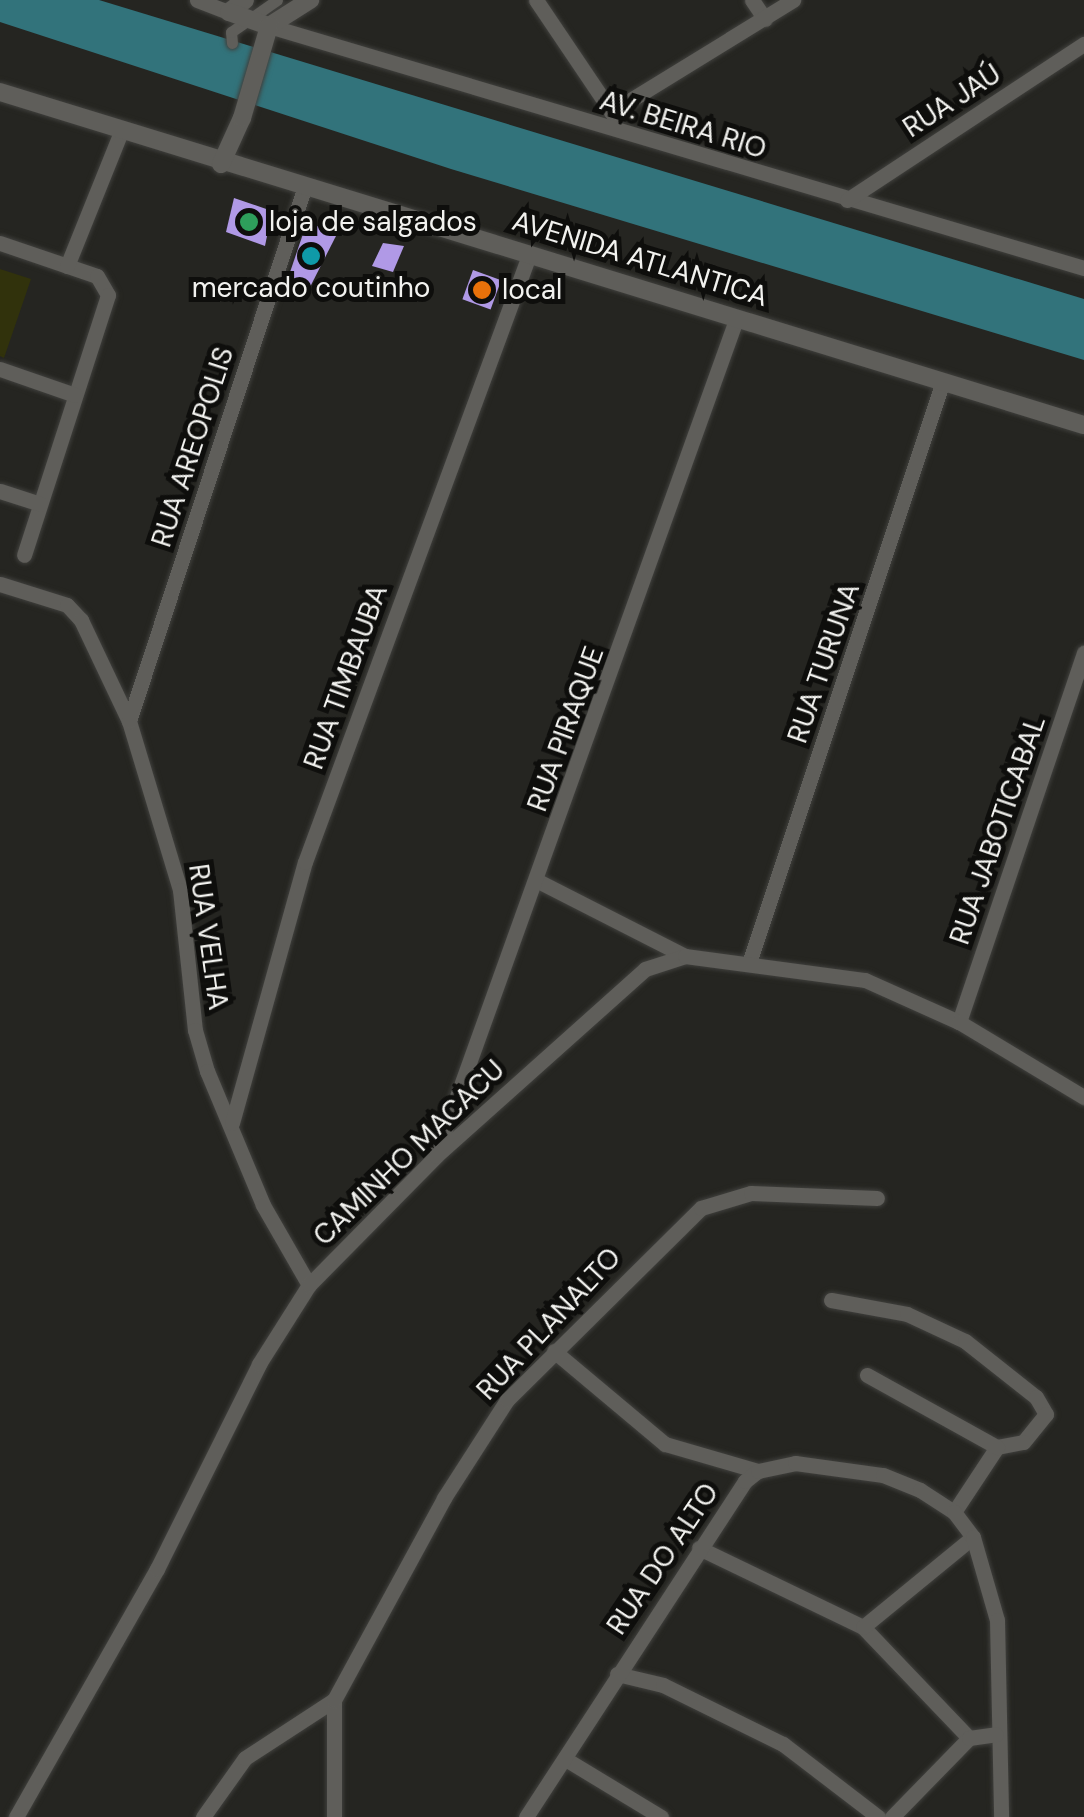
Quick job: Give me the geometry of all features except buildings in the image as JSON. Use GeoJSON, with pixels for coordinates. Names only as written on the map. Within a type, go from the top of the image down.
{"type":"FeatureCollection","features":[{"type":"Feature","properties":{"kind":"street"},"geometry":{"type":"LineString","coordinates":[[198,0],[269,26]]}},
{"type":"Feature","properties":{"kind":"street"},"geometry":{"type":"LineString","coordinates":[[230,12],[245,0]]}},
{"type":"Feature","properties":{"kind":"street"},"geometry":{"type":"LineString","coordinates":[[232,43],[231,32],[277,0]]}},
{"type":"Feature","properties":{"kind":"street"},"geometry":{"type":"LineString","coordinates":[[221,164],[242,118],[269,26],[310,0]]}},
{"type":"Feature","properties":{"kind":"street"},"geometry":{"type":"LineString","coordinates":[[536,0],[626,134]]}},
{"type":"Feature","properties":{"kind":"street"},"geometry":{"type":"LineString","coordinates":[[752,0],[765,18]]}},
{"type":"Feature","properties":{"kind":"street"},"geometry":{"type":"LineString","coordinates":[[611,112],[792,0]]}},
{"type":"Feature","properties":{"kind":"street","name":"AV. BEIRA RIO"},"geometry":{"type":"LineString","coordinates":[[269,26],[1084,268]]}},
{"type":"Feature","properties":{"kind":"street","name":"RUA JAÚ"},"geometry":{"type":"LineString","coordinates":[[847,200],[1084,44]]}},
{"type":"Feature","properties":{"kind":"street","name":"AVENIDA ATLANTICA"},"geometry":{"type":"LineString","coordinates":[[0,92],[221,164],[737,316],[1084,426]]}},
{"type":"Feature","properties":{"kind":"street"},"geometry":{"type":"LineString","coordinates":[[67,266],[122,129]]}},
{"type":"Feature","properties":{"kind":"street","name":"RUA AREOPOLIS"},"geometry":{"type":"LineString","coordinates":[[129,720],[304,189]]}},
{"type":"Feature","properties":{"kind":"street"},"geometry":{"type":"LineString","coordinates":[[0,243],[97,276],[108,295],[24,555]]}},
{"type":"Feature","properties":{"kind":"street","name":"RUA TIMBAUBA"},"geometry":{"type":"LineString","coordinates":[[232,1122],[305,862],[529,255]]}},
{"type":"Feature","properties":{"kind":"street","name":"RUA PIRAQUE"},"geometry":{"type":"LineString","coordinates":[[436,1156],[737,316]]}},
{"type":"Feature","properties":{"kind":"street"},"geometry":{"type":"LineString","coordinates":[[0,369],[75,395]]}},
{"type":"Feature","properties":{"kind":"street","name":"RUA TURUNA"},"geometry":{"type":"LineString","coordinates":[[750,960],[942,381]]}},
{"type":"Feature","properties":{"kind":"street"},"geometry":{"type":"LineString","coordinates":[[0,490],[40,504]]}},
{"type":"Feature","properties":{"kind":"street","name":"RUA VELHA"},"geometry":{"type":"LineString","coordinates":[[0,584],[67,605],[81,620],[129,720],[180,890],[195,1030],[263,1205],[309,1284]]}},
{"type":"Feature","properties":{"kind":"street","name":"RUA JABOTICABAL"},"geometry":{"type":"LineString","coordinates":[[959,1022],[1084,653]]}},
{"type":"Feature","properties":{"kind":"street"},"geometry":{"type":"LineString","coordinates":[[538,880],[684,956]]}},
{"type":"Feature","properties":{"kind":"street","name":"CAMINHO MACACU"},"geometry":{"type":"LineString","coordinates":[[16,1817],[157,1569],[260,1364],[309,1284],[436,1156],[645,969],[684,956],[750,960],[865,980],[959,1022],[1084,1098]]}},
{"type":"Feature","properties":{"kind":"street","name":"RUA PLANALTO"},"geometry":{"type":"LineString","coordinates":[[334,1817],[334,1700],[474,1447],[554,1352],[700,1208],[751,1193],[876,1198]]}},
{"type":"Feature","properties":{"kind":"street"},"geometry":{"type":"LineString","coordinates":[[832,1300],[906,1314],[965,1341],[1026,1388],[1046,1414],[1037,1432],[997,1447],[954,1512]]}},
{"type":"Feature","properties":{"kind":"street"},"geometry":{"type":"LineString","coordinates":[[554,1352],[665,1444],[758,1471]]}},
{"type":"Feature","properties":{"kind":"street"},"geometry":{"type":"LineString","coordinates":[[867,1374],[997,1447]]}},
{"type":"Feature","properties":{"kind":"street","name":"RUA DO ALTO"},"geometry":{"type":"LineString","coordinates":[[526,1817],[567,1760],[698,1548],[758,1471],[795,1464],[882,1475],[954,1512],[974,1537],[997,1620],[996,1734],[1001,1817]]}},
{"type":"Feature","properties":{"kind":"street"},"geometry":{"type":"LineString","coordinates":[[863,1628],[974,1537]]}},
{"type":"Feature","properties":{"kind":"street"},"geometry":{"type":"LineString","coordinates":[[698,1548],[863,1628],[969,1738]]}},
{"type":"Feature","properties":{"kind":"street"},"geometry":{"type":"LineString","coordinates":[[617,1674],[663,1684],[783,1744],[878,1817]]}},
{"type":"Feature","properties":{"kind":"street"},"geometry":{"type":"LineString","coordinates":[[202,1817],[246,1758],[334,1700]]}},
{"type":"Feature","properties":{"kind":"street"},"geometry":{"type":"LineString","coordinates":[[892,1817],[969,1738],[996,1734]]}},
{"type":"Feature","properties":{"kind":"street"},"geometry":{"type":"LineString","coordinates":[[567,1760],[662,1817]]}},
{"type":"Feature","properties":{"kind":"shaded area"},"geometry":{"type":"Polygon","coordinates":[[[0,269],[31,279],[4,358],[0,356],[0,269]]]}},
{"type":"Feature","properties":{"kind":"water"},"geometry":{"type":"Polygon","coordinates":[[[0,0],[99,0],[1084,299],[1084,360],[451,169],[0,22],[0,0]]]}},
{"type":"Feature","properties":{"kind":"place","name":"loja de salgados"},"geometry":{"type":"Point","coordinates":[249,222]}},
{"type":"Feature","properties":{"kind":"place","name":"mercado coutinho"},"geometry":{"type":"Point","coordinates":[311,256]}},
{"type":"Feature","properties":{"kind":"place","name":"local"},"geometry":{"type":"Point","coordinates":[482,290]}}]}
